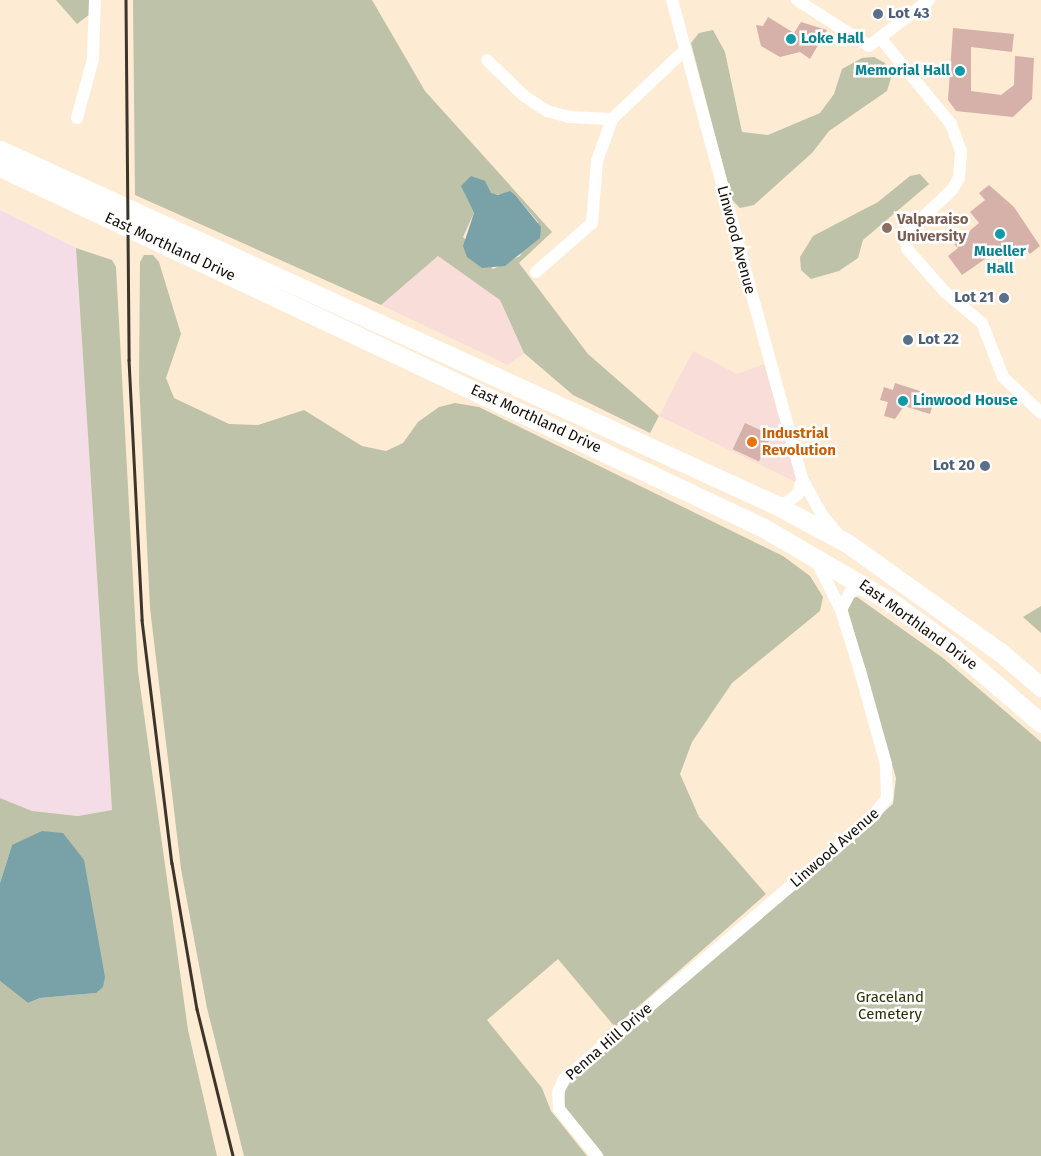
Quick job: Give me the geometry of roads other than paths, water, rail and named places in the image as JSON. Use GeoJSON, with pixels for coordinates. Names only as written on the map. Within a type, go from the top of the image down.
{"type":"FeatureCollection","features":[{"type":"Feature","properties":{"kind":"highway","name":"East Morthland Drive"},"geometry":{"type":"LineString","coordinates":[[0,150],[774,504],[847,543],[1000,652],[1041,687]]}},
{"type":"Feature","properties":{"kind":"highway","name":"East Morthland Drive"},"geometry":{"type":"LineString","coordinates":[[0,167],[684,488],[811,553],[866,586],[950,645],[1041,723]]}},
{"type":"Feature","properties":{"kind":"street"},"geometry":{"type":"LineString","coordinates":[[77,118],[94,59],[95,0]]}},
{"type":"Feature","properties":{"kind":"street","name":"Linwood Avenue"},"geometry":{"type":"LineString","coordinates":[[672,0],[684,51],[802,479],[822,515],[847,543]]}},
{"type":"Feature","properties":{"kind":"street"},"geometry":{"type":"LineString","coordinates":[[797,0],[862,44],[870,46],[882,40],[929,0]]}},
{"type":"Feature","properties":{"kind":"street"},"geometry":{"type":"LineString","coordinates":[[882,40],[951,124],[961,151],[959,178],[952,190],[910,228],[904,242],[936,283],[982,323],[1003,377],[1041,413]]}},
{"type":"Feature","properties":{"kind":"street"},"geometry":{"type":"LineString","coordinates":[[536,272],[592,224],[597,161],[612,118],[684,51]]}},
{"type":"Feature","properties":{"kind":"street"},"geometry":{"type":"LineString","coordinates":[[487,60],[524,96],[547,111],[569,117],[612,118]]}},
{"type":"Feature","properties":{"kind":"street"},"geometry":{"type":"LineString","coordinates":[[774,504],[786,503],[798,494],[802,479]]}},
{"type":"Feature","properties":{"kind":"street","name":"Linwood Avenue"},"geometry":{"type":"LineString","coordinates":[[678,983],[873,816],[887,798],[886,764],[842,610],[823,570],[811,553]]}},
{"type":"Feature","properties":{"kind":"street"},"geometry":{"type":"LineString","coordinates":[[842,610],[850,592],[866,586]]}},
{"type":"Feature","properties":{"kind":"street","name":"Penna Hill Drive"},"geometry":{"type":"LineString","coordinates":[[597,1156],[559,1109],[558,1092],[564,1078],[678,983]]}},
{"type":"Feature","properties":{"kind":"water"},"geometry":{"type":"Polygon","coordinates":[[[471,176],[485,181],[491,193],[498,195],[510,191],[541,227],[540,238],[505,266],[482,268],[467,257],[463,246],[474,213],[461,186],[471,176]]]}},
{"type":"Feature","properties":{"kind":"water"},"geometry":{"type":"Polygon","coordinates":[[[42,831],[63,833],[84,860],[105,977],[103,987],[96,993],[40,998],[28,1003],[0,981],[0,883],[12,845],[42,831]]]}},
{"type":"Feature","properties":{"kind":"railway"},"geometry":{"type":"LineString","coordinates":[[126,0],[129,360],[142,620],[172,863],[197,1009],[233,1156]]}},
{"type":"Feature","properties":{"kind":"place","name":"Lot 43"},"geometry":{"type":"Point","coordinates":[878,14]}},
{"type":"Feature","properties":{"kind":"place","name":"Loke Hall"},"geometry":{"type":"Point","coordinates":[791,39]}},
{"type":"Feature","properties":{"kind":"place","name":"Memorial Hall"},"geometry":{"type":"Point","coordinates":[960,71]}},
{"type":"Feature","properties":{"kind":"place","name":"Valparaiso University"},"geometry":{"type":"Point","coordinates":[887,228]}},
{"type":"Feature","properties":{"kind":"place","name":"Mueller Hall"},"geometry":{"type":"Point","coordinates":[1000,234]}},
{"type":"Feature","properties":{"kind":"place","name":"Lot 21"},"geometry":{"type":"Point","coordinates":[1004,298]}},
{"type":"Feature","properties":{"kind":"place","name":"Lot 22"},"geometry":{"type":"Point","coordinates":[908,340]}},
{"type":"Feature","properties":{"kind":"place","name":"Linwood House"},"geometry":{"type":"Point","coordinates":[903,401]}},
{"type":"Feature","properties":{"kind":"place","name":"Industrial Revolution"},"geometry":{"type":"Point","coordinates":[752,442]}},
{"type":"Feature","properties":{"kind":"place","name":"Lot 20"},"geometry":{"type":"Point","coordinates":[985,466]}},
{"type":"Feature","properties":{"kind":"park label","name":"Graceland Cemetery"},"geometry":{"type":"Point","coordinates":[890,1006]}}]}
